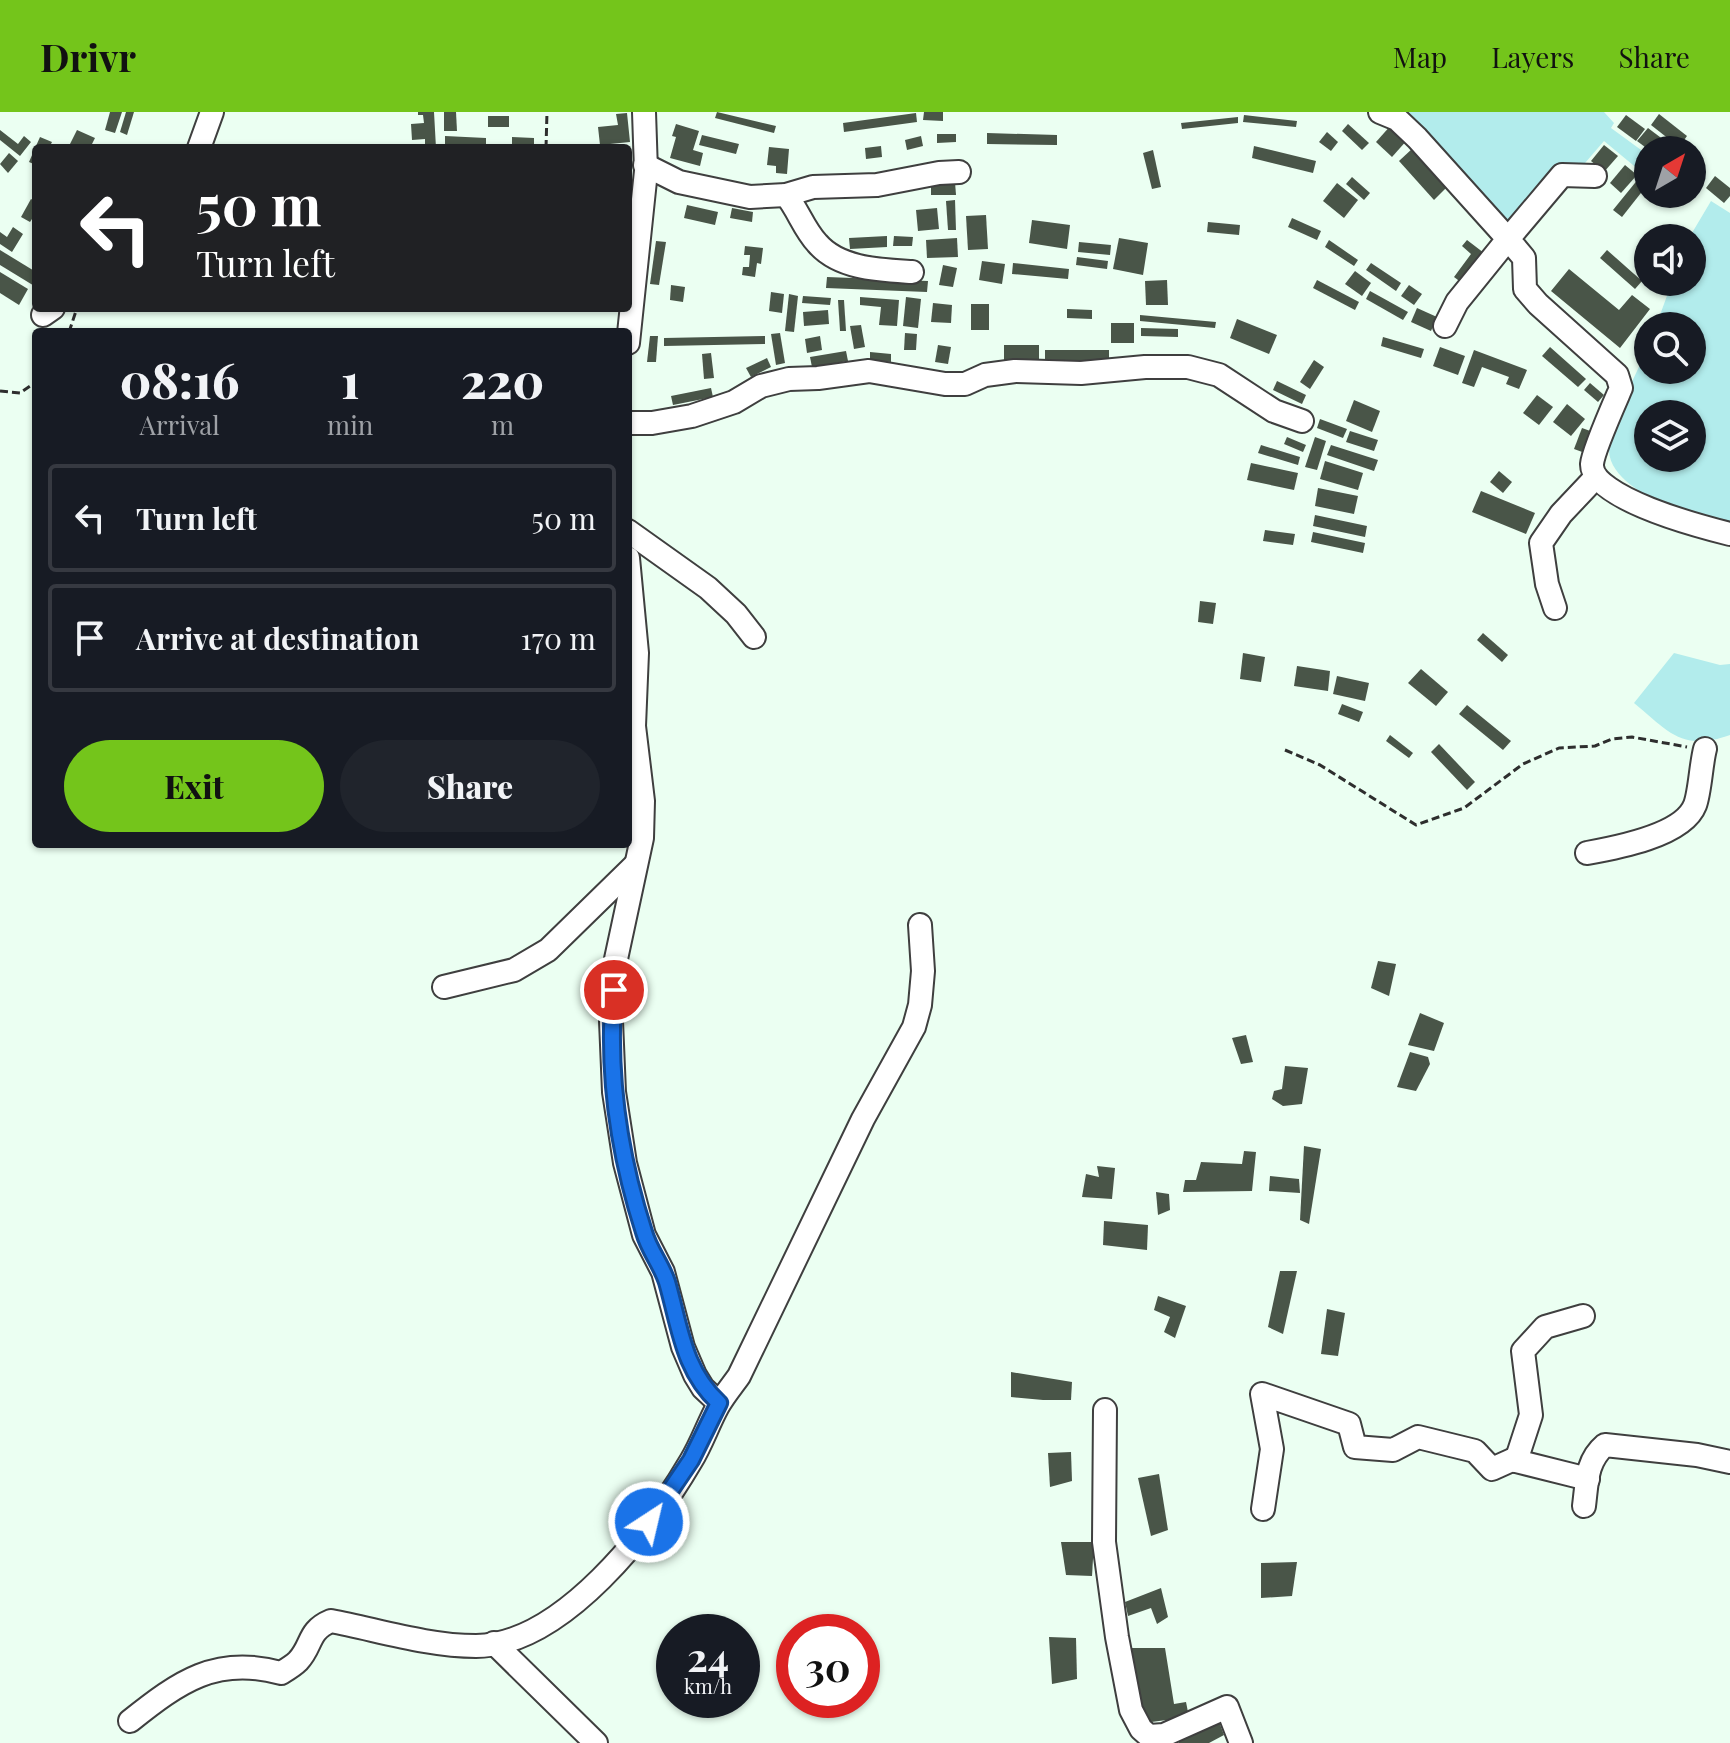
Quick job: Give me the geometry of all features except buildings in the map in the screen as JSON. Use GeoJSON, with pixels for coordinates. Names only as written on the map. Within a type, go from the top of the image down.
{"type":"FeatureCollection","features":[{"type":"Feature","properties":{"kind":"street"},"geometry":{"type":"LineString","coordinates":[[200,144],[212,112]]}},
{"type":"Feature","properties":{"kind":"street"},"geometry":{"type":"LineString","coordinates":[[632,305],[646,171],[644,112]]}},
{"type":"Feature","properties":{"kind":"street"},"geometry":{"type":"LineString","coordinates":[[1380,112],[1397,119],[1417,138],[1524,258],[1525,289],[1538,304],[1617,375],[1621,388],[1592,464],[1595,478],[1606,489],[1683,522],[1730,534]]}},
{"type":"Feature","properties":{"kind":"street"},"geometry":{"type":"LineString","coordinates":[[645,165],[679,182],[750,197],[786,195],[813,187],[877,185],[959,172]]}},
{"type":"Feature","properties":{"kind":"street"},"geometry":{"type":"LineString","coordinates":[[1445,326],[1457,302],[1562,175],[1595,176]]}},
{"type":"Feature","properties":{"kind":"street"},"geometry":{"type":"LineString","coordinates":[[786,195],[817,244],[831,255],[866,268],[912,272]]}},
{"type":"Feature","properties":{"kind":"street"},"geometry":{"type":"LineString","coordinates":[[632,423],[692,416],[734,402],[761,386],[789,379],[869,371],[945,384],[965,384],[985,375],[1015,371],[1081,373],[1145,367],[1188,367],[1219,375],[1274,411],[1302,421]]}},
{"type":"Feature","properties":{"kind":"street"},"geometry":{"type":"LineString","coordinates":[[1555,608],[1547,584],[1541,543],[1561,514],[1595,478]]}},
{"type":"Feature","properties":{"kind":"street"},"geometry":{"type":"LineString","coordinates":[[632,534],[708,588],[736,614],[754,637]]}},
{"type":"Feature","properties":{"kind":"street"},"geometry":{"type":"LineString","coordinates":[[632,600],[637,653],[634,726],[643,801],[642,838],[616,959],[611,1021],[614,1092],[625,1163],[644,1235],[663,1272],[683,1347],[703,1388],[719,1403]]}},
{"type":"Feature","properties":{"kind":"street"},"geometry":{"type":"LineString","coordinates":[[1587,853],[1622,847],[1663,832],[1686,818],[1695,805],[1705,749]]}},
{"type":"Feature","properties":{"kind":"street"},"geometry":{"type":"LineString","coordinates":[[444,987],[514,970],[548,950],[634,866]]}},
{"type":"Feature","properties":{"kind":"street"},"geometry":{"type":"LineString","coordinates":[[130,1721],[192,1677],[225,1667],[257,1667],[281,1673],[297,1662],[311,1635],[331,1621],[452,1645],[494,1643],[542,1626],[586,1595],[634,1543],[691,1460],[719,1403],[739,1376],[863,1119],[914,1027],[920,1005],[923,971],[920,925]]}},
{"type":"Feature","properties":{"kind":"street"},"geometry":{"type":"LineString","coordinates":[[1516,1461],[1531,1415],[1523,1351],[1545,1327],[1583,1316]]}},
{"type":"Feature","properties":{"kind":"street"},"geometry":{"type":"LineString","coordinates":[[1263,1509],[1272,1449],[1262,1394],[1349,1424],[1355,1447],[1393,1450],[1418,1437],[1475,1451],[1492,1469],[1512,1460],[1588,1479]]}},
{"type":"Feature","properties":{"kind":"street"},"geometry":{"type":"LineString","coordinates":[[1105,1410],[1104,1542],[1131,1710],[1141,1729],[1149,1736],[1164,1735],[1227,1707],[1241,1743]]}},
{"type":"Feature","properties":{"kind":"street"},"geometry":{"type":"LineString","coordinates":[[1584,1506],[1589,1464],[1605,1445],[1697,1455],[1730,1462]]}},
{"type":"Feature","properties":{"kind":"street"},"geometry":{"type":"LineString","coordinates":[[494,1643],[596,1743]]}},
{"type":"Feature","properties":{"kind":"path"},"geometry":{"type":"LineString","coordinates":[[546,144],[547,112]]}},
{"type":"Feature","properties":{"kind":"path"},"geometry":{"type":"LineString","coordinates":[[0,391],[20,393],[32,385]]}},
{"type":"Feature","properties":{"kind":"path"},"geometry":{"type":"LineString","coordinates":[[1285,750],[1320,765],[1416,825],[1464,808],[1523,764],[1559,748],[1595,746],[1612,739],[1632,737],[1705,749]]}},
{"type":"Feature","properties":{"kind":"shaded area"},"geometry":{"type":"Polygon","coordinates":[[[1397,112],[1604,112],[1614,123],[1611,128],[1634,145],[1634,166],[1604,141],[1579,170],[1508,230],[1397,112]]]}},
{"type":"Feature","properties":{"kind":"shaded area"},"geometry":{"type":"Polygon","coordinates":[[[1711,201],[1730,213],[1730,528],[1658,502],[1624,479],[1613,466],[1610,440],[1634,378],[1634,384],[1706,384],[1706,312],[1661,312],[1667,296],[1706,296],[1706,224],[1697,224],[1711,201]]]}},
{"type":"Feature","properties":{"kind":"shaded area"},"geometry":{"type":"Polygon","coordinates":[[[1674,653],[1720,665],[1730,664],[1730,735],[1714,740],[1688,740],[1667,730],[1634,703],[1674,653]]]}},
{"type":"Feature","properties":{"kind":"route"},"geometry":{"type":"LineString","coordinates":[[614,990],[611,1021],[614,1092],[625,1163],[644,1235],[663,1272],[683,1347],[703,1388],[719,1403],[691,1460],[649,1522]]}}]}
